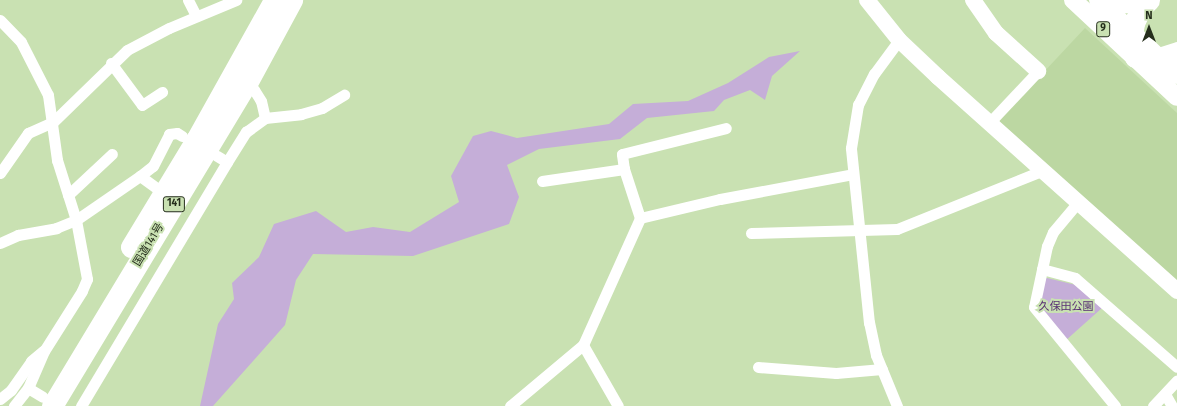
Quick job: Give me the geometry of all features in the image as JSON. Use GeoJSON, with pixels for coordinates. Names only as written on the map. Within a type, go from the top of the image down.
{"type":"FeatureCollection","features":[{"type":"Feature","properties":{"kind":"highway","name":"国道141号"},"geometry":{"type":"LineString","coordinates":[[40,399],[208,118],[274,0]]}},
{"type":"Feature","properties":{"kind":"highway","name":"国道141号"},"geometry":{"type":"LineString","coordinates":[[40,399],[246,85],[292,0]]}},
{"type":"Feature","properties":{"kind":"highway"},"geometry":{"type":"LineString","coordinates":[[1112,0],[1121,3],[1139,0]]}},
{"type":"Feature","properties":{"kind":"highway"},"geometry":{"type":"LineString","coordinates":[[1149,0],[1137,15],[1132,35],[1135,57],[1168,55]]}},
{"type":"Feature","properties":{"kind":"main road","name":"9"},"geometry":{"type":"LineString","coordinates":[[1073,0],[1177,97]]}},
{"type":"Feature","properties":{"kind":"main road","name":"9"},"geometry":{"type":"LineString","coordinates":[[1098,0],[1132,35],[1168,55],[1177,75]]}},
{"type":"Feature","properties":{"kind":"street"},"geometry":{"type":"LineString","coordinates":[[188,0],[196,16]]}},
{"type":"Feature","properties":{"kind":"street"},"geometry":{"type":"LineString","coordinates":[[0,173],[28,133],[52,122],[111,63],[149,37],[236,0]]}},
{"type":"Feature","properties":{"kind":"street"},"geometry":{"type":"LineString","coordinates":[[867,0],[899,40],[1079,201],[1177,292]]}},
{"type":"Feature","properties":{"kind":"street"},"geometry":{"type":"LineString","coordinates":[[972,0],[996,33],[1038,71],[990,122]]}},
{"type":"Feature","properties":{"kind":"street"},"geometry":{"type":"LineString","coordinates":[[0,20],[22,42],[48,95],[57,160],[76,220],[86,284],[44,351],[31,360],[11,390],[0,399]]}},
{"type":"Feature","properties":{"kind":"street"},"geometry":{"type":"LineString","coordinates":[[897,406],[882,369],[868,323],[854,174],[852,133],[858,105],[874,74],[899,40]]}},
{"type":"Feature","properties":{"kind":"street"},"geometry":{"type":"LineString","coordinates":[[111,63],[142,105],[162,92]]}},
{"type":"Feature","properties":{"kind":"street"},"geometry":{"type":"LineString","coordinates":[[246,85],[258,95],[265,118]]}},
{"type":"Feature","properties":{"kind":"street"},"geometry":{"type":"LineString","coordinates":[[81,406],[222,159],[246,132],[265,118],[308,112],[344,95]]}},
{"type":"Feature","properties":{"kind":"street"},"geometry":{"type":"LineString","coordinates":[[510,406],[583,345],[640,218],[624,169],[622,154],[726,128]]}},
{"type":"Feature","properties":{"kind":"street"},"geometry":{"type":"LineString","coordinates":[[0,243],[18,235],[56,228],[76,220],[153,166],[169,134],[177,133],[182,136]]}},
{"type":"Feature","properties":{"kind":"street"},"geometry":{"type":"LineString","coordinates":[[68,195],[112,154]]}},
{"type":"Feature","properties":{"kind":"street"},"geometry":{"type":"LineString","coordinates":[[542,180],[624,169]]}},
{"type":"Feature","properties":{"kind":"street"},"geometry":{"type":"LineString","coordinates":[[751,233],[897,229],[1044,170]]}},
{"type":"Feature","properties":{"kind":"street"},"geometry":{"type":"LineString","coordinates":[[640,218],[720,199],[854,174]]}},
{"type":"Feature","properties":{"kind":"street"},"geometry":{"type":"LineString","coordinates":[[140,176],[163,193]]}},
{"type":"Feature","properties":{"kind":"street"},"geometry":{"type":"LineString","coordinates":[[1079,201],[1053,232],[1034,299],[1036,313],[1115,406]]}},
{"type":"Feature","properties":{"kind":"street"},"geometry":{"type":"LineString","coordinates":[[1042,269],[1075,278],[1177,367]]}},
{"type":"Feature","properties":{"kind":"street"},"geometry":{"type":"LineString","coordinates":[[583,345],[618,406]]}},
{"type":"Feature","properties":{"kind":"street"},"geometry":{"type":"LineString","coordinates":[[14,406],[40,399],[44,351]]}},
{"type":"Feature","properties":{"kind":"street"},"geometry":{"type":"LineString","coordinates":[[758,367],[836,373],[882,369]]}},
{"type":"Feature","properties":{"kind":"street"},"geometry":{"type":"LineString","coordinates":[[1153,406],[1177,380]]}},
{"type":"Feature","properties":{"kind":"street"},"geometry":{"type":"LineString","coordinates":[[1165,394],[1172,406]]}},
{"type":"Feature","properties":{"kind":"shaded area"},"geometry":{"type":"Polygon","coordinates":[[[1085,28],[1177,113],[1177,282],[1000,125],[1000,119],[1085,28]]]}},
{"type":"Feature","properties":{"kind":"green space"},"geometry":{"type":"Polygon","coordinates":[[[800,51],[772,76],[765,100],[750,90],[724,100],[714,111],[647,118],[620,139],[539,149],[507,165],[519,197],[509,224],[413,256],[313,254],[296,280],[285,325],[213,406],[200,406],[218,324],[234,299],[232,283],[259,257],[274,224],[316,211],[346,232],[373,227],[410,232],[459,202],[451,176],[473,136],[491,131],[517,138],[609,124],[633,104],[688,101],[728,83],[769,57],[800,51]]]}},
{"type":"Feature","properties":{"kind":"green space","name":"久保田公園"},"geometry":{"type":"Polygon","coordinates":[[[1047,278],[1076,285],[1102,308],[1065,341],[1039,312],[1037,301],[1043,279],[1047,278]]]}}]}
